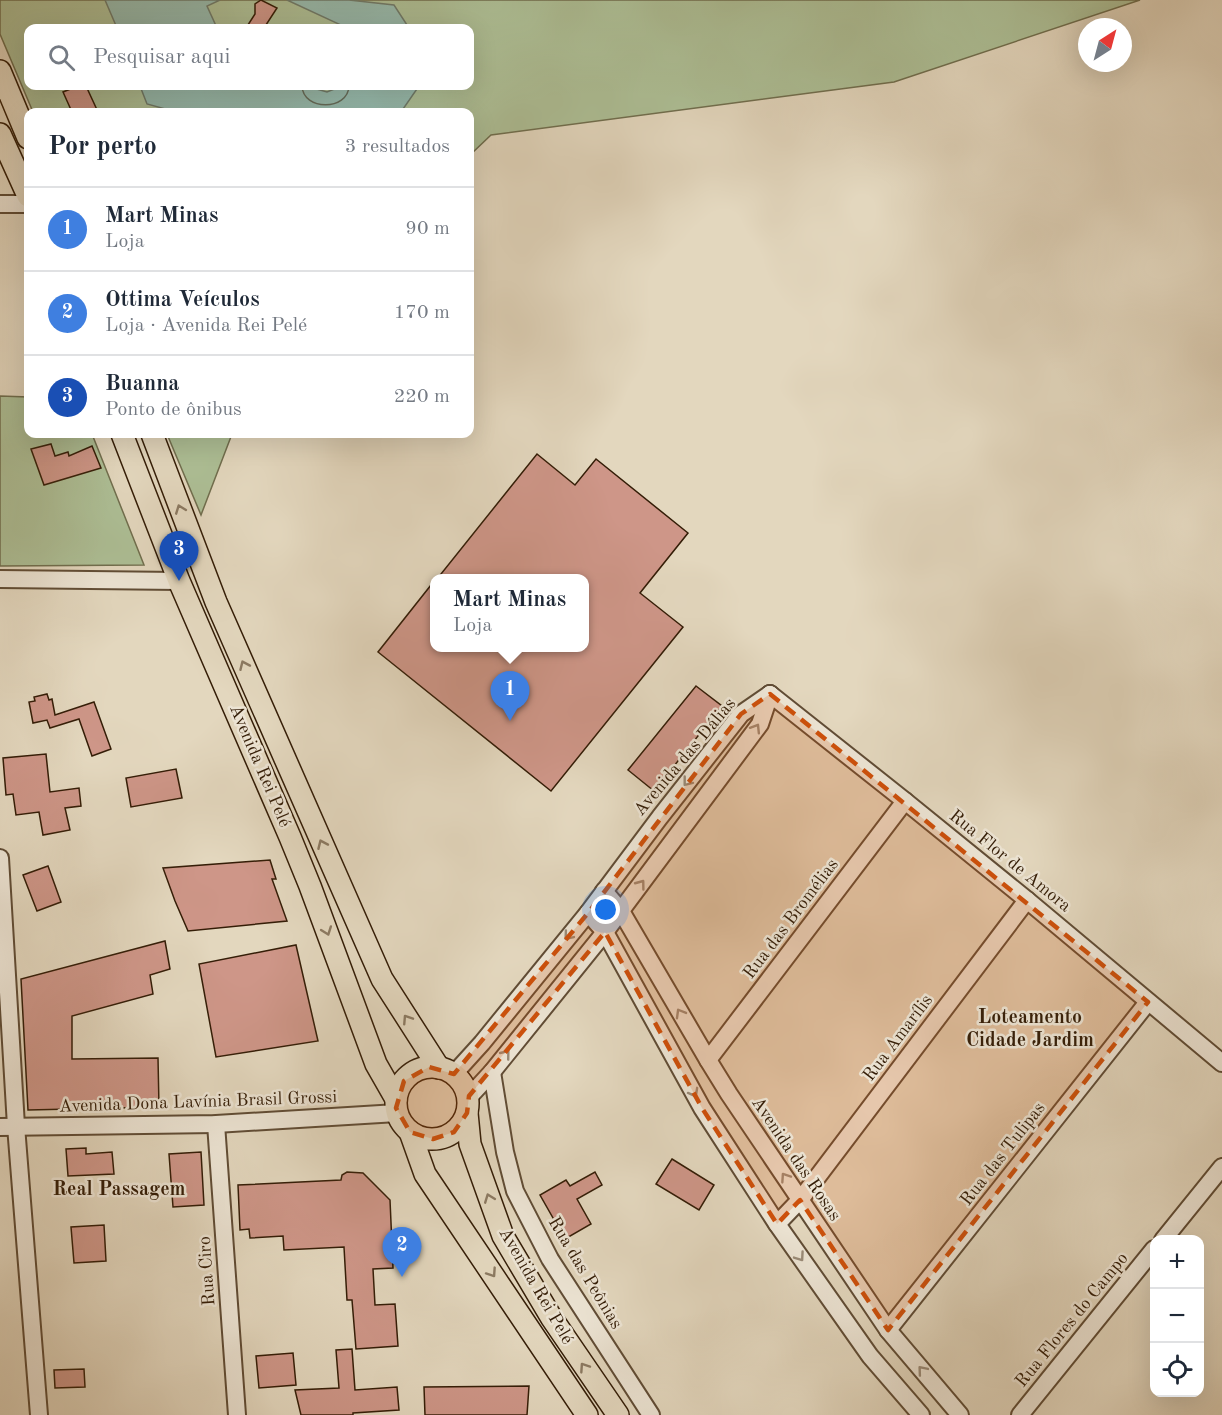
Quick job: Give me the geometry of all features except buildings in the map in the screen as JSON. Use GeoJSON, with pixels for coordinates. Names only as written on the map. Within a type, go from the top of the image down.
{"type":"FeatureCollection","features":[{"type":"Feature","properties":{"kind":"main road"},"geometry":{"type":"LineString","coordinates":[[0,71],[24,128]]}},
{"type":"Feature","properties":{"kind":"main road"},"geometry":{"type":"LineString","coordinates":[[0,134],[24,187]]}},
{"type":"Feature","properties":{"kind":"main road","name":"Avenida Rei Pelé"},"geometry":{"type":"LineString","coordinates":[[124,438],[179,581],[294,847],[376,1064],[397,1106]]}},
{"type":"Feature","properties":{"kind":"main road","name":"Avenida Rei Pelé"},"geometry":{"type":"LineString","coordinates":[[154,438],[216,602],[382,979],[446,1071]]}},
{"type":"Feature","properties":{"kind":"main road"},"geometry":{"type":"LineString","coordinates":[[429,1067],[446,1071],[463,1085],[467,1105],[462,1123],[454,1132],[433,1139],[421,1138],[410,1132],[405,1127],[397,1106],[399,1089],[404,1081],[411,1074],[429,1067]]}},
{"type":"Feature","properties":{"kind":"main road","name":"Avenida Rei Pelé"},"geometry":{"type":"LineString","coordinates":[[467,1105],[470,1144],[504,1236],[551,1317],[618,1415]]}},
{"type":"Feature","properties":{"kind":"main road","name":"Avenida Rei Pelé"},"geometry":{"type":"LineString","coordinates":[[410,1132],[425,1174],[588,1415]]}},
{"type":"Feature","properties":{"kind":"street"},"geometry":{"type":"LineString","coordinates":[[0,204],[24,204]]}},
{"type":"Feature","properties":{"kind":"street"},"geometry":{"type":"LineString","coordinates":[[0,579],[179,581]]}},
{"type":"Feature","properties":{"kind":"street","name":"Avenida das Dálias"},"geometry":{"type":"LineString","coordinates":[[446,1071],[482,1043],[588,913],[741,714],[770,694]]}},
{"type":"Feature","properties":{"kind":"street","name":"Avenida das Dálias"},"geometry":{"type":"LineString","coordinates":[[467,1105],[605,932],[760,724],[770,694]]}},
{"type":"Feature","properties":{"kind":"street","name":"Rua Flor de Amora"},"geometry":{"type":"LineString","coordinates":[[770,694],[1027,900],[1222,1063]]}},
{"type":"Feature","properties":{"kind":"street","name":"Rua das Bromélias"},"geometry":{"type":"LineString","coordinates":[[708,1060],[905,801]]}},
{"type":"Feature","properties":{"kind":"street"},"geometry":{"type":"LineString","coordinates":[[0,858],[8,1127],[39,1415]]}},
{"type":"Feature","properties":{"kind":"street","name":"Avenida das Rosas"},"geometry":{"type":"LineString","coordinates":[[604,891],[621,910],[708,1060],[888,1330],[960,1415]]}},
{"type":"Feature","properties":{"kind":"street","name":"Rua Amarílis"},"geometry":{"type":"LineString","coordinates":[[777,1224],[800,1200],[1027,900]]}},
{"type":"Feature","properties":{"kind":"street"},"geometry":{"type":"LineString","coordinates":[[588,913],[605,932],[702,1108],[777,1224],[870,1356],[921,1415]]}},
{"type":"Feature","properties":{"kind":"street","name":"Rua das Tulipas"},"geometry":{"type":"LineString","coordinates":[[888,1330],[1148,1002]]}},
{"type":"Feature","properties":{"kind":"street","name":"Rua das Peônias"},"geometry":{"type":"LineString","coordinates":[[492,1072],[505,1152],[516,1191],[550,1259],[651,1415]]}},
{"type":"Feature","properties":{"kind":"street","name":"Avenida Dona Lavínia Brasil Grossi"},"geometry":{"type":"LineString","coordinates":[[8,1127],[216,1124],[397,1106]]}},
{"type":"Feature","properties":{"kind":"street","name":"Rua Ciro"},"geometry":{"type":"LineString","coordinates":[[216,1124],[237,1415]]}},
{"type":"Feature","properties":{"kind":"street"},"geometry":{"type":"LineString","coordinates":[[1166,1235],[1222,1167]]}},
{"type":"Feature","properties":{"kind":"street","name":"Rua Flores do Campo"},"geometry":{"type":"LineString","coordinates":[[1020,1415],[1150,1256]]}},
{"type":"Feature","properties":{"kind":"highlighted area"},"geometry":{"type":"Polygon","coordinates":[[[770,694],[1148,1002],[888,1330],[800,1200],[777,1224],[702,1108],[605,932],[469,1096],[467,1113],[454,1132],[433,1139],[410,1132],[396,1108],[404,1081],[429,1067],[454,1074],[588,913],[741,714],[770,694]]]}},
{"type":"Feature","properties":{"kind":"green space"},"geometry":{"type":"Polygon","coordinates":[[[0,0],[1140,0],[1086,18],[1078,18],[1078,21],[894,82],[491,135],[474,151],[474,108],[31,108],[0,34],[0,0]]]}},
{"type":"Feature","properties":{"kind":"green space"},"geometry":{"type":"Polygon","coordinates":[[[0,396],[24,397],[24,438],[94,438],[144,565],[0,566],[0,396]]]}},
{"type":"Feature","properties":{"kind":"green space"},"geometry":{"type":"Polygon","coordinates":[[[169,438],[230,438],[201,515],[169,438]]]}},
{"type":"Feature","properties":{"kind":"water"},"geometry":{"type":"Polygon","coordinates":[[[105,0],[220,0],[207,6],[215,24],[115,24],[105,0]]]}},
{"type":"Feature","properties":{"kind":"water"},"geometry":{"type":"Polygon","coordinates":[[[287,0],[349,0],[394,5],[406,24],[339,24],[287,0]]]}},
{"type":"Feature","properties":{"kind":"water"},"geometry":{"type":"Polygon","coordinates":[[[142,90],[320,90],[327,92],[332,90],[416,90],[404,108],[162,108],[147,104],[142,90]]]}},
{"type":"Feature","properties":{"kind":"place","name":"Buanna"},"geometry":{"type":"Point","coordinates":[179,581]}},
{"type":"Feature","properties":{"kind":"place","name":"Mart Minas"},"geometry":{"type":"Point","coordinates":[510,721]}},
{"type":"Feature","properties":{"kind":"place","name":"Ottima Veículos"},"geometry":{"type":"Point","coordinates":[402,1277]}},
{"type":"Feature","properties":{"kind":"district","name":"Loteamento Cidade Jardim"},"geometry":{"type":"Point","coordinates":[1030,1030]}},
{"type":"Feature","properties":{"kind":"district","name":"Real Passagem"},"geometry":{"type":"Point","coordinates":[119,1190]}}]}
